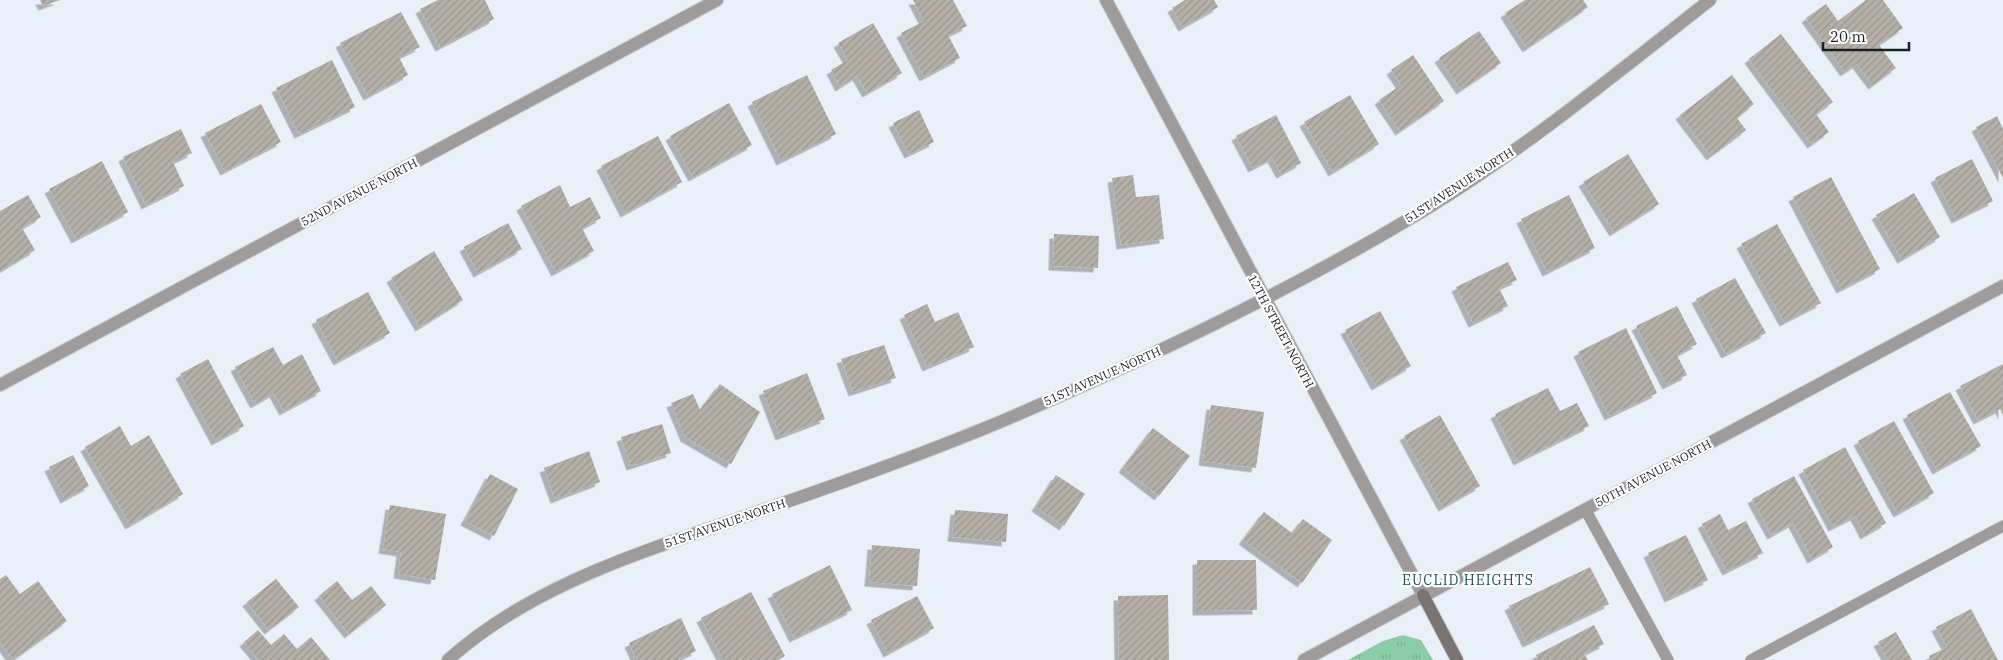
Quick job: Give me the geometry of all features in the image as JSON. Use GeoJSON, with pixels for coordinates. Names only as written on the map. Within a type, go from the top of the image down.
{"type":"FeatureCollection","features":[{"type":"Feature","properties":{"kind":"street","name":"52ND AVENUE NORTH"},"geometry":{"type":"LineString","coordinates":[[0,385],[717,0]]}},
{"type":"Feature","properties":{"kind":"street","name":"12TH STREET NORTH"},"geometry":{"type":"LineString","coordinates":[[1106,0],[1457,660]]}},
{"type":"Feature","properties":{"kind":"street","name":"51ST AVENUE NORTH"},"geometry":{"type":"LineString","coordinates":[[448,660],[466,644],[531,601],[611,563],[796,498],[1004,420],[1136,361],[1264,300],[1443,198],[1552,124],[1710,0]]}},
{"type":"Feature","properties":{"kind":"street","name":"50TH AVENUE NORTH"},"geometry":{"type":"LineString","coordinates":[[1304,660],[2003,286]]}},
{"type":"Feature","properties":{"kind":"lane"},"geometry":{"type":"LineString","coordinates":[[1585,509],[1668,660]]}},
{"type":"Feature","properties":{"kind":"lane"},"geometry":{"type":"LineString","coordinates":[[1750,660],[2003,526]]}},
{"type":"Feature","properties":{"kind":"green space"},"geometry":{"type":"Polygon","coordinates":[[[1403,635],[1421,640],[1433,660],[1348,660],[1383,641],[1403,635]]]}},
{"type":"Feature","properties":{"kind":"building"},"geometry":{"type":"Polygon","coordinates":[[[40,0],[60,0],[43,6],[40,0]]]}},
{"type":"Feature","properties":{"kind":"building"},"geometry":{"type":"Polygon","coordinates":[[[438,0],[485,0],[494,19],[440,47],[420,9],[438,0]]]}},
{"type":"Feature","properties":{"kind":"building"},"geometry":{"type":"Polygon","coordinates":[[[913,0],[953,0],[967,26],[948,35],[960,58],[924,77],[901,33],[924,21],[913,0]]]}},
{"type":"Feature","properties":{"kind":"building"},"geometry":{"type":"Polygon","coordinates":[[[1185,0],[1214,0],[1218,7],[1183,27],[1172,8],[1185,0]]]}},
{"type":"Feature","properties":{"kind":"building"},"geometry":{"type":"Polygon","coordinates":[[[1525,0],[1583,0],[1588,7],[1527,48],[1505,13],[1525,0]]]}},
{"type":"Feature","properties":{"kind":"building"},"geometry":{"type":"Polygon","coordinates":[[[1866,0],[1883,0],[1903,28],[1879,45],[1896,68],[1873,85],[1857,64],[1845,72],[1806,18],[1826,4],[1838,21],[1866,0]]]}},
{"type":"Feature","properties":{"kind":"building"},"geometry":{"type":"Polygon","coordinates":[[[401,12],[420,47],[399,57],[408,75],[368,96],[340,43],[401,12]]]}},
{"type":"Feature","properties":{"kind":"building"},"geometry":{"type":"Polygon","coordinates":[[[873,23],[902,73],[867,93],[857,76],[840,87],[831,70],[848,60],[838,43],[873,23]]]}},
{"type":"Feature","properties":{"kind":"building"},"geometry":{"type":"Polygon","coordinates":[[[1479,31],[1501,63],[1461,90],[1439,58],[1479,31]]]}},
{"type":"Feature","properties":{"kind":"building"},"geometry":{"type":"Polygon","coordinates":[[[1781,34],[1833,102],[1816,114],[1829,132],[1812,144],[1749,59],[1781,34]]]}},
{"type":"Feature","properties":{"kind":"building"},"geometry":{"type":"Polygon","coordinates":[[[1413,55],[1444,101],[1400,131],[1379,100],[1401,85],[1391,70],[1413,55]]]}},
{"type":"Feature","properties":{"kind":"building"},"geometry":{"type":"Polygon","coordinates":[[[332,60],[355,107],[299,134],[276,88],[332,60]]]}},
{"type":"Feature","properties":{"kind":"building"},"geometry":{"type":"Polygon","coordinates":[[[807,75],[836,134],[781,161],[752,102],[807,75]]]}},
{"type":"Feature","properties":{"kind":"building"},"geometry":{"type":"Polygon","coordinates":[[[1732,75],[1754,104],[1737,118],[1746,130],[1711,156],[1680,115],[1732,75]]]}},
{"type":"Feature","properties":{"kind":"building"},"geometry":{"type":"Polygon","coordinates":[[[1350,95],[1379,144],[1333,172],[1304,122],[1350,95]]]}},
{"type":"Feature","properties":{"kind":"building"},"geometry":{"type":"Polygon","coordinates":[[[729,103],[752,145],[693,177],[670,136],[729,103]]]}},
{"type":"Feature","properties":{"kind":"building"},"geometry":{"type":"Polygon","coordinates":[[[261,104],[281,142],[225,171],[205,133],[261,104]]]}},
{"type":"Feature","properties":{"kind":"building"},"geometry":{"type":"Polygon","coordinates":[[[919,110],[934,142],[909,154],[893,123],[919,110]]]}},
{"type":"Feature","properties":{"kind":"building"},"geometry":{"type":"Polygon","coordinates":[[[1276,115],[1301,163],[1281,174],[1272,158],[1253,168],[1236,136],[1276,115]]]}},
{"type":"Feature","properties":{"kind":"building"},"geometry":{"type":"Polygon","coordinates":[[[1997,116],[2003,129],[2003,178],[1976,127],[1997,116]]]}},
{"type":"Feature","properties":{"kind":"building"},"geometry":{"type":"Polygon","coordinates":[[[181,129],[192,153],[173,162],[184,186],[146,205],[123,157],[181,129]]]}},
{"type":"Feature","properties":{"kind":"building"},"geometry":{"type":"Polygon","coordinates":[[[658,136],[682,182],[625,213],[601,166],[658,136]]]}},
{"type":"Feature","properties":{"kind":"building"},"geometry":{"type":"Polygon","coordinates":[[[1628,154],[1659,204],[1614,232],[1583,182],[1628,154]]]}},
{"type":"Feature","properties":{"kind":"building"},"geometry":{"type":"Polygon","coordinates":[[[1972,159],[1993,201],[1956,219],[1935,178],[1972,159]]]}},
{"type":"Feature","properties":{"kind":"building"},"geometry":{"type":"Polygon","coordinates":[[[102,161],[128,212],[76,239],[49,189],[102,161]]]}},
{"type":"Feature","properties":{"kind":"building"},"geometry":{"type":"Polygon","coordinates":[[[1133,175],[1136,197],[1159,195],[1164,239],[1121,245],[1112,178],[1133,175]]]}},
{"type":"Feature","properties":{"kind":"building"},"geometry":{"type":"Polygon","coordinates":[[[1831,177],[1880,269],[1841,289],[1793,197],[1831,177]]]}},
{"type":"Feature","properties":{"kind":"building"},"geometry":{"type":"Polygon","coordinates":[[[560,185],[570,207],[590,197],[601,218],[582,228],[594,251],[556,272],[521,206],[560,185]]]}},
{"type":"Feature","properties":{"kind":"building"},"geometry":{"type":"Polygon","coordinates":[[[1914,193],[1940,237],[1902,259],[1876,215],[1914,193]]]}},
{"type":"Feature","properties":{"kind":"building"},"geometry":{"type":"Polygon","coordinates":[[[28,195],[41,217],[22,228],[35,250],[0,271],[0,211],[28,195]]]}},
{"type":"Feature","properties":{"kind":"building"},"geometry":{"type":"Polygon","coordinates":[[[1569,195],[1595,248],[1547,272],[1521,219],[1569,195]]]}},
{"type":"Feature","properties":{"kind":"building"},"geometry":{"type":"Polygon","coordinates":[[[508,223],[522,249],[478,273],[464,247],[508,223]]]}},
{"type":"Feature","properties":{"kind":"building"},"geometry":{"type":"Polygon","coordinates":[[[1777,224],[1821,303],[1784,322],[1741,244],[1777,224]]]}},
{"type":"Feature","properties":{"kind":"building"},"geometry":{"type":"Polygon","coordinates":[[[1054,234],[1099,236],[1098,268],[1053,266],[1054,234]]]}},
{"type":"Feature","properties":{"kind":"building"},"geometry":{"type":"Polygon","coordinates":[[[434,251],[463,300],[420,327],[391,278],[434,251]]]}},
{"type":"Feature","properties":{"kind":"building"},"geometry":{"type":"Polygon","coordinates":[[[1508,262],[1517,280],[1499,288],[1508,306],[1473,323],[1456,287],[1508,262]]]}},
{"type":"Feature","properties":{"kind":"building"},"geometry":{"type":"Polygon","coordinates":[[[1735,278],[1766,333],[1726,354],[1696,299],[1735,278]]]}},
{"type":"Feature","properties":{"kind":"building"},"geometry":{"type":"Polygon","coordinates":[[[368,292],[390,333],[338,361],[316,320],[368,292]]]}},
{"type":"Feature","properties":{"kind":"building"},"geometry":{"type":"Polygon","coordinates":[[[927,304],[935,322],[958,312],[974,347],[927,367],[904,315],[927,304]]]}},
{"type":"Feature","properties":{"kind":"building"},"geometry":{"type":"Polygon","coordinates":[[[1677,306],[1697,344],[1677,355],[1687,375],[1667,385],[1636,326],[1677,306]]]}},
{"type":"Feature","properties":{"kind":"building"},"geometry":{"type":"Polygon","coordinates":[[[1380,311],[1411,366],[1376,386],[1345,330],[1380,311]]]}},
{"type":"Feature","properties":{"kind":"building"},"geometry":{"type":"Polygon","coordinates":[[[1626,328],[1657,393],[1609,416],[1578,352],[1626,328]]]}},
{"type":"Feature","properties":{"kind":"building"},"geometry":{"type":"Polygon","coordinates":[[[884,345],[896,378],[853,392],[841,359],[884,345]]]}},
{"type":"Feature","properties":{"kind":"building"},"geometry":{"type":"Polygon","coordinates":[[[273,347],[283,365],[302,354],[321,391],[284,411],[274,393],[255,404],[235,367],[273,347]]]}},
{"type":"Feature","properties":{"kind":"building"},"geometry":{"type":"Polygon","coordinates":[[[208,359],[244,426],[216,441],[180,374],[208,359]]]}},
{"type":"Feature","properties":{"kind":"building"},"geometry":{"type":"Polygon","coordinates":[[[2003,364],[2003,415],[2000,409],[1978,420],[1960,386],[2003,364]]]}},
{"type":"Feature","properties":{"kind":"building"},"geometry":{"type":"Polygon","coordinates":[[[807,373],[825,419],[780,436],[763,391],[807,373]]]}},
{"type":"Feature","properties":{"kind":"building"},"geometry":{"type":"Polygon","coordinates":[[[720,384],[760,412],[731,464],[685,437],[671,403],[693,394],[700,410],[720,384]]]}},
{"type":"Feature","properties":{"kind":"building"},"geometry":{"type":"Polygon","coordinates":[[[1548,388],[1560,411],[1577,403],[1589,426],[1518,461],[1495,414],[1548,388]]]}},
{"type":"Feature","properties":{"kind":"building"},"geometry":{"type":"Polygon","coordinates":[[[1950,392],[1981,446],[1937,470],[1907,415],[1950,392]]]}},
{"type":"Feature","properties":{"kind":"building"},"geometry":{"type":"Polygon","coordinates":[[[1211,405],[1264,412],[1256,468],[1203,461],[1211,405]]]}},
{"type":"Feature","properties":{"kind":"building"},"geometry":{"type":"Polygon","coordinates":[[[1440,415],[1480,486],[1443,507],[1404,436],[1440,415]]]}},
{"type":"Feature","properties":{"kind":"building"},"geometry":{"type":"Polygon","coordinates":[[[1894,421],[1934,493],[1898,513],[1858,441],[1894,421]]]}},
{"type":"Feature","properties":{"kind":"building"},"geometry":{"type":"Polygon","coordinates":[[[662,424],[671,453],[631,466],[621,437],[662,424]]]}},
{"type":"Feature","properties":{"kind":"building"},"geometry":{"type":"Polygon","coordinates":[[[120,426],[131,446],[149,435],[183,494],[130,525],[85,447],[120,426]]]}},
{"type":"Feature","properties":{"kind":"building"},"geometry":{"type":"Polygon","coordinates":[[[1153,428],[1190,456],[1159,496],[1123,468],[1153,428]]]}},
{"type":"Feature","properties":{"kind":"building"},"geometry":{"type":"Polygon","coordinates":[[[1845,447],[1886,523],[1865,535],[1855,516],[1833,527],[1803,470],[1845,447]]]}},
{"type":"Feature","properties":{"kind":"building"},"geometry":{"type":"Polygon","coordinates":[[[589,451],[600,482],[555,499],[544,468],[589,451]]]}},
{"type":"Feature","properties":{"kind":"building"},"geometry":{"type":"Polygon","coordinates":[[[73,455],[89,486],[65,499],[49,467],[73,455]]]}},
{"type":"Feature","properties":{"kind":"building"},"geometry":{"type":"Polygon","coordinates":[[[490,474],[518,489],[494,536],[465,521],[490,474]]]}},
{"type":"Feature","properties":{"kind":"building"},"geometry":{"type":"Polygon","coordinates":[[[1056,475],[1085,494],[1064,526],[1036,507],[1056,475]]]}},
{"type":"Feature","properties":{"kind":"building"},"geometry":{"type":"Polygon","coordinates":[[[1794,476],[1833,547],[1812,559],[1793,523],[1772,535],[1752,499],[1794,476]]]}},
{"type":"Feature","properties":{"kind":"building"},"geometry":{"type":"Polygon","coordinates":[[[390,505],[446,514],[435,580],[398,574],[401,552],[383,549],[390,505]]]}},
{"type":"Feature","properties":{"kind":"building"},"geometry":{"type":"Polygon","coordinates":[[[955,510],[1008,514],[1006,542],[952,537],[955,510]]]}},
{"type":"Feature","properties":{"kind":"building"},"geometry":{"type":"Polygon","coordinates":[[[1264,512],[1292,533],[1303,519],[1332,540],[1302,583],[1243,540],[1264,512]]]}},
{"type":"Feature","properties":{"kind":"building"},"geometry":{"type":"Polygon","coordinates":[[[1720,514],[1728,530],[1746,521],[1763,553],[1727,571],[1702,524],[1720,514]]]}},
{"type":"Feature","properties":{"kind":"building"},"geometry":{"type":"Polygon","coordinates":[[[1686,535],[1708,580],[1669,598],[1648,553],[1686,535]]]}},
{"type":"Feature","properties":{"kind":"building"},"geometry":{"type":"Polygon","coordinates":[[[872,545],[920,549],[917,586],[869,582],[872,545]]]}},
{"type":"Feature","properties":{"kind":"building"},"geometry":{"type":"Polygon","coordinates":[[[1197,560],[1256,560],[1257,610],[1197,611],[1197,560]]]}},
{"type":"Feature","properties":{"kind":"building"},"geometry":{"type":"Polygon","coordinates":[[[830,565],[852,610],[794,638],[772,594],[830,565]]]}},
{"type":"Feature","properties":{"kind":"building"},"geometry":{"type":"Polygon","coordinates":[[[1590,567],[1609,604],[1527,643],[1509,606],[1590,567]]]}},
{"type":"Feature","properties":{"kind":"building"},"geometry":{"type":"Polygon","coordinates":[[[6,575],[20,594],[38,581],[67,621],[13,660],[0,642],[0,579],[6,575]]]}},
{"type":"Feature","properties":{"kind":"building"},"geometry":{"type":"Polygon","coordinates":[[[276,579],[299,607],[269,630],[247,602],[276,579]]]}},
{"type":"Feature","properties":{"kind":"building"},"geometry":{"type":"Polygon","coordinates":[[[337,581],[352,600],[371,586],[386,605],[349,634],[319,596],[337,581]]]}},
{"type":"Feature","properties":{"kind":"building"},"geometry":{"type":"Polygon","coordinates":[[[751,592],[785,656],[778,660],[723,660],[701,618],[751,592]]]}},
{"type":"Feature","properties":{"kind":"building"},"geometry":{"type":"Polygon","coordinates":[[[1168,595],[1169,660],[1119,660],[1118,596],[1168,595]]]}},
{"type":"Feature","properties":{"kind":"building"},"geometry":{"type":"Polygon","coordinates":[[[917,596],[934,628],[888,653],[871,620],[917,596]]]}},
{"type":"Feature","properties":{"kind":"building"},"geometry":{"type":"Polygon","coordinates":[[[1971,609],[1998,660],[1931,660],[1929,656],[1947,647],[1936,627],[1971,609]]]}},
{"type":"Feature","properties":{"kind":"building"},"geometry":{"type":"Polygon","coordinates":[[[681,618],[696,651],[677,660],[637,660],[629,643],[681,618]]]}},
{"type":"Feature","properties":{"kind":"building"},"geometry":{"type":"Polygon","coordinates":[[[1594,625],[1604,644],[1584,654],[1588,660],[1538,660],[1536,655],[1594,625]]]}},
{"type":"Feature","properties":{"kind":"building"},"geometry":{"type":"Polygon","coordinates":[[[258,630],[271,645],[284,634],[297,649],[311,637],[330,660],[259,660],[244,642],[258,630]]]}},
{"type":"Feature","properties":{"kind":"building"},"geometry":{"type":"Polygon","coordinates":[[[1896,632],[1912,660],[1888,660],[1878,642],[1896,632]]]}},
{"type":"Feature","properties":{"kind":"district","name":"EUCLID HEIGHTS"},"geometry":{"type":"Point","coordinates":[1468,580]}}]}
